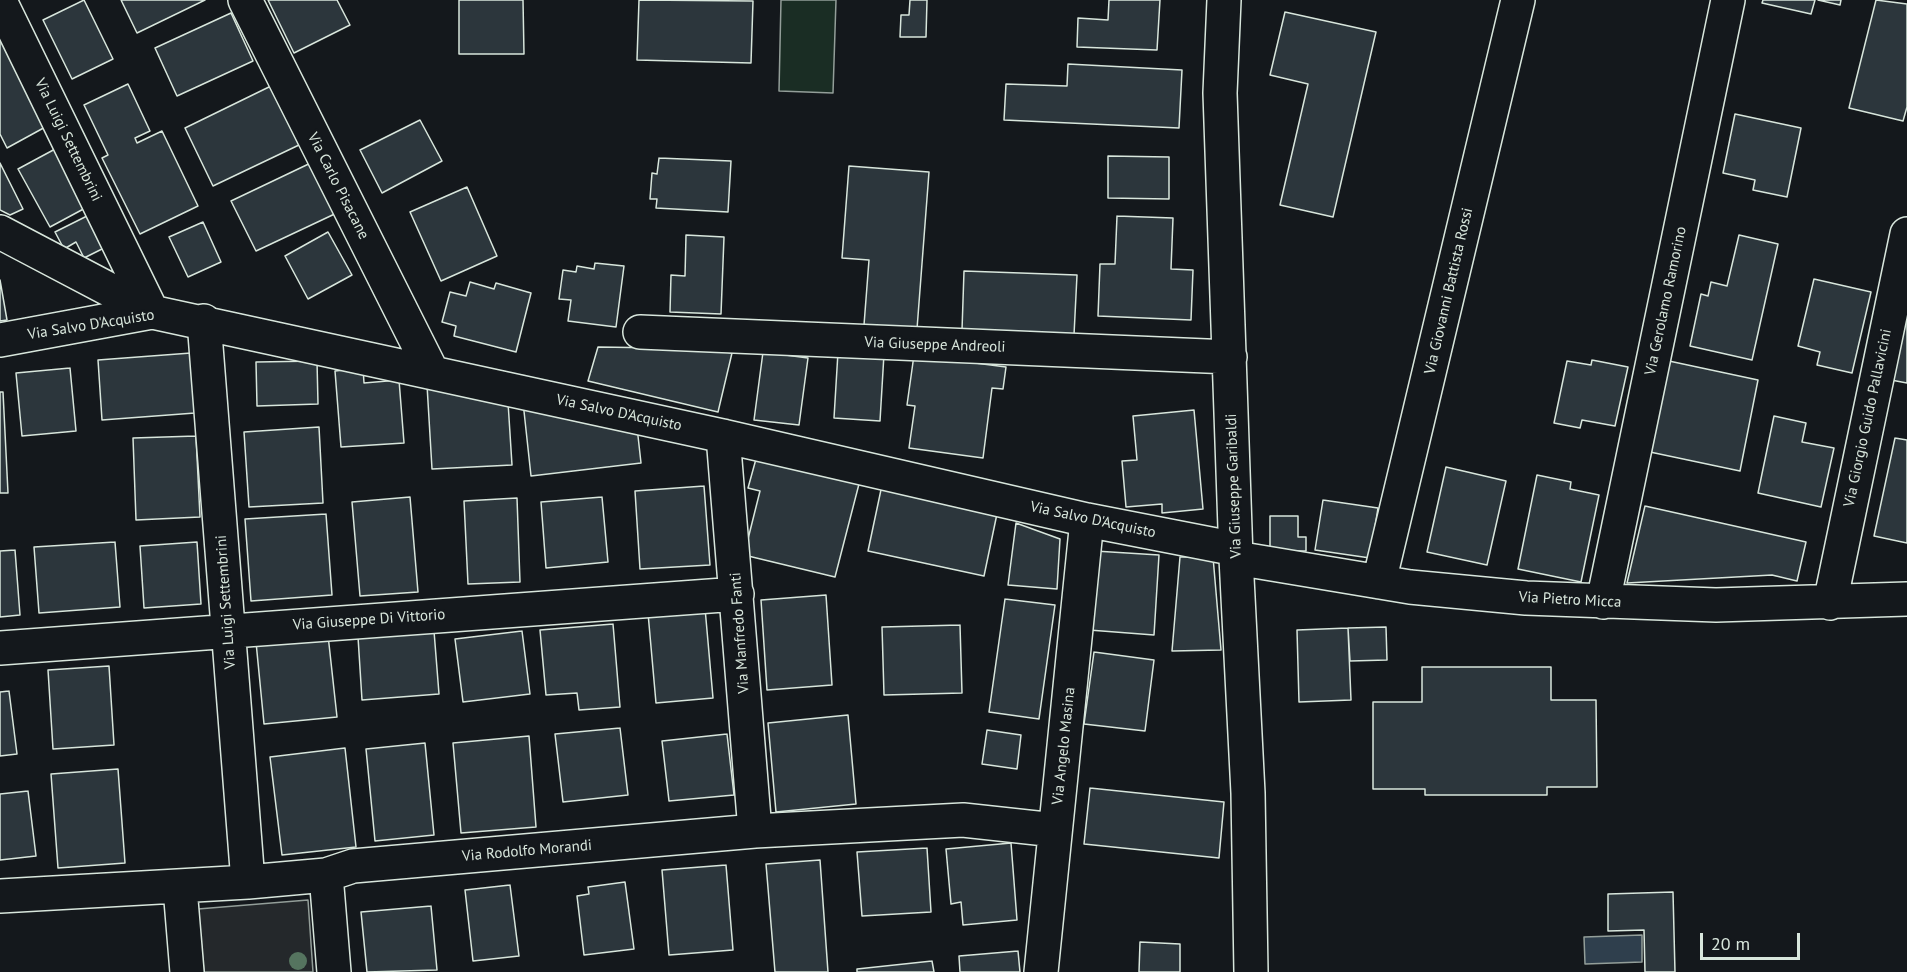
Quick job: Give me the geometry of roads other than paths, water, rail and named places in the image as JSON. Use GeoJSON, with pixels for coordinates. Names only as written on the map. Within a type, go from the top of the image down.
{"type":"FeatureCollection","features":[{"type":"Feature","properties":{"kind":"street","name":"Via Carlo Pisacane"},"geometry":{"type":"LineString","coordinates":[[245,0],[432,372]]}},
{"type":"Feature","properties":{"kind":"street","name":"Via Giuseppe Garibaldi"},"geometry":{"type":"LineString","coordinates":[[1224,0],[1220,93],[1236,554],[1248,793],[1251,972]]}},
{"type":"Feature","properties":{"kind":"street","name":"Via Giovanni Battista Rossi"},"geometry":{"type":"LineString","coordinates":[[1379,582],[1518,0]]}},
{"type":"Feature","properties":{"kind":"street","name":"Via Gerolamo Ramorino"},"geometry":{"type":"LineString","coordinates":[[1603,602],[1728,0]]}},
{"type":"Feature","properties":{"kind":"street","name":"Via Luigi Settembrini"},"geometry":{"type":"LineString","coordinates":[[0,1],[152,312]]}},
{"type":"Feature","properties":{"kind":"street"},"geometry":{"type":"LineString","coordinates":[[0,232],[152,312]]}},
{"type":"Feature","properties":{"kind":"street","name":"Via Giorgio Guido Pallavicini"},"geometry":{"type":"LineString","coordinates":[[1830,603],[1907,234]]}},
{"type":"Feature","properties":{"kind":"street","name":"Via Salvo D'Acquisto"},"geometry":{"type":"LineString","coordinates":[[0,340],[152,312],[204,321],[723,436],[1236,554]]}},
{"type":"Feature","properties":{"kind":"street","name":"Via Luigi Settembrini"},"geometry":{"type":"LineString","coordinates":[[204,321],[248,882]]}},
{"type":"Feature","properties":{"kind":"street","name":"Via Giuseppe Andreoli"},"geometry":{"type":"LineString","coordinates":[[640,332],[1230,357]]}},
{"type":"Feature","properties":{"kind":"street","name":"Via Manfredo Fanti"},"geometry":{"type":"LineString","coordinates":[[723,436],[755,831]]}},
{"type":"Feature","properties":{"kind":"street","name":"Via Angelo Masina"},"geometry":{"type":"LineString","coordinates":[[1041,972],[1087,520]]}},
{"type":"Feature","properties":{"kind":"street","name":"Via Pietro Micca"},"geometry":{"type":"LineString","coordinates":[[1236,554],[1379,582],[1490,596],[1716,606],[1907,599]]}},
{"type":"Feature","properties":{"kind":"street","name":"Via Giuseppe Di Vittorio"},"geometry":{"type":"LineString","coordinates":[[0,648],[228,629],[737,594]]}},
{"type":"Feature","properties":{"kind":"street","name":"Via Rodolfo Morandi"},"geometry":{"type":"LineString","coordinates":[[0,896],[180,888],[326,875],[353,866],[755,831],[963,820],[1055,830]]}},
{"type":"Feature","properties":{"kind":"street"},"geometry":{"type":"LineString","coordinates":[[326,875],[334,972]]}},
{"type":"Feature","properties":{"kind":"street"},"geometry":{"type":"LineString","coordinates":[[180,888],[187,972]]}},
{"type":"Feature","properties":{"kind":"water"},"geometry":{"type":"Polygon","coordinates":[[[1642,935],[1642,962],[1585,964],[1584,937],[1642,935]]]}}]}
